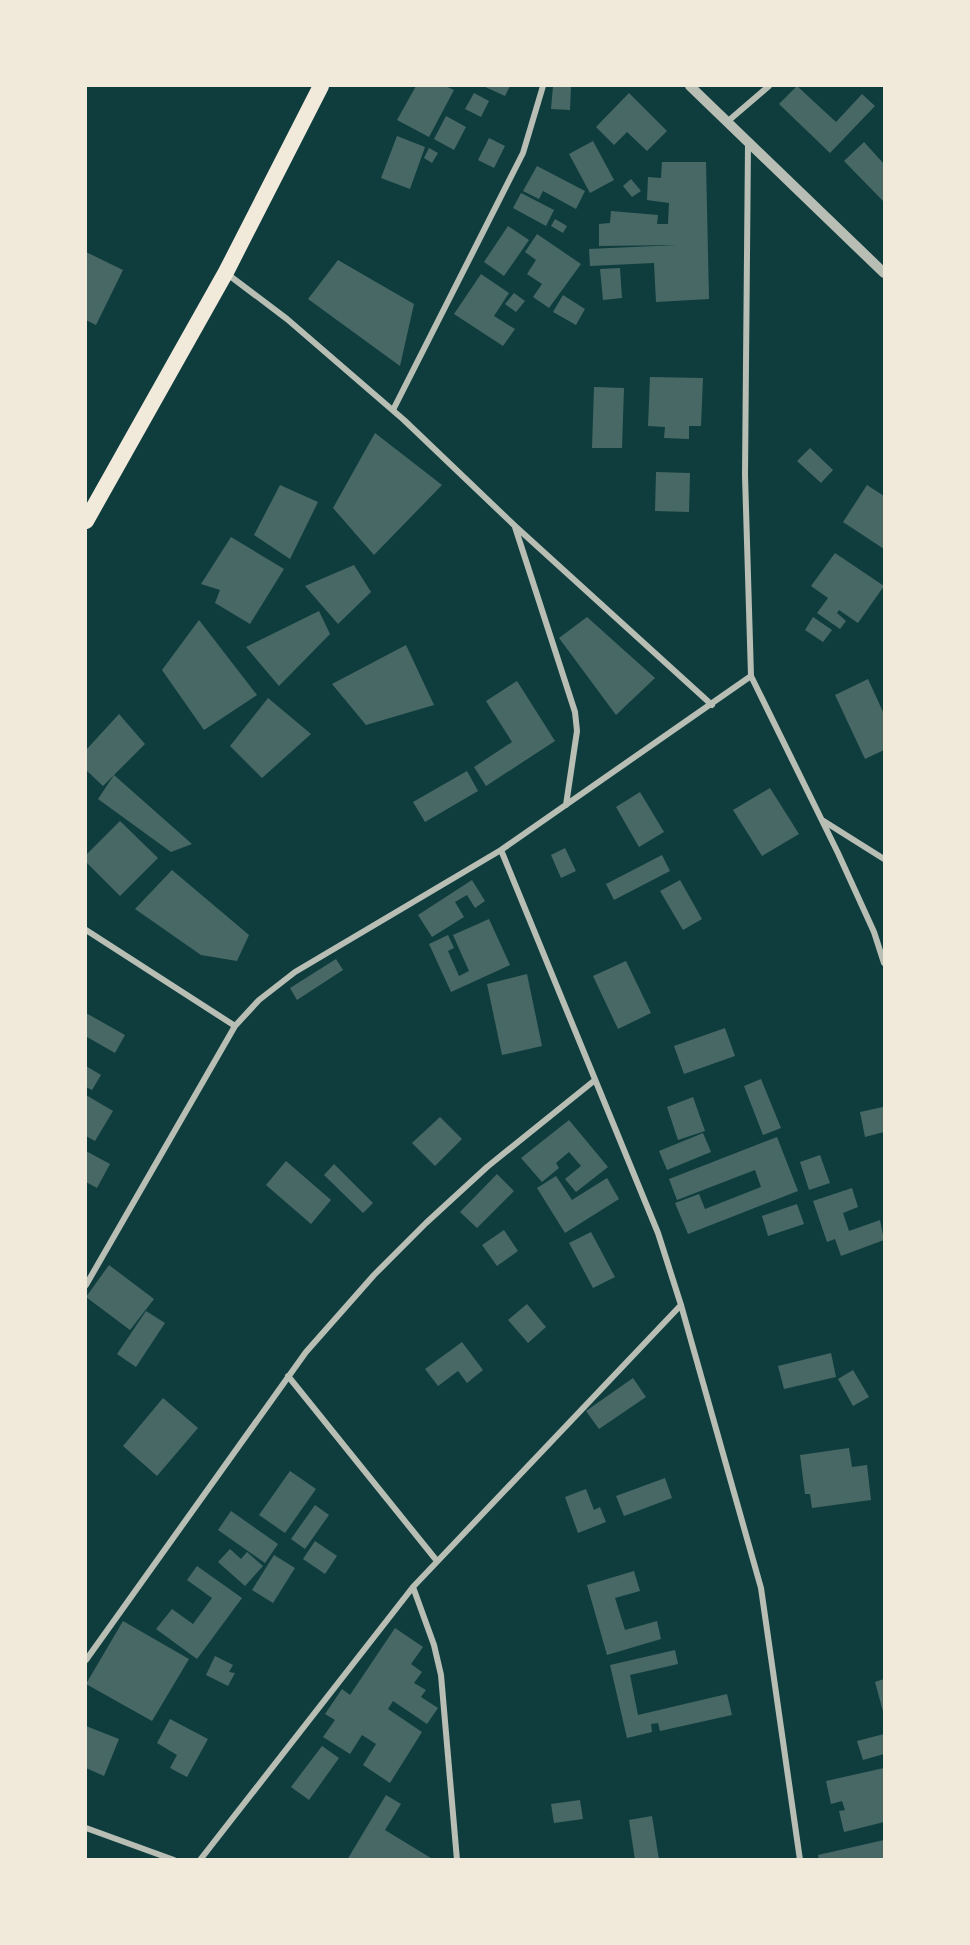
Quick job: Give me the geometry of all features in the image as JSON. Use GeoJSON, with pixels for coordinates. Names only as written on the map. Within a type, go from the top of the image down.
{"type":"FeatureCollection","features":[{"type":"Feature","properties":{"kind":"highway"},"geometry":{"type":"LineString","coordinates":[[86,521],[226,272],[321,86]]}},
{"type":"Feature","properties":{"kind":"street"},"geometry":{"type":"LineString","coordinates":[[393,410],[523,153],[543,86]]}},
{"type":"Feature","properties":{"kind":"street"},"geometry":{"type":"LineString","coordinates":[[690,86],[885,273]]}},
{"type":"Feature","properties":{"kind":"street"},"geometry":{"type":"LineString","coordinates":[[726,122],[769,86]]}},
{"type":"Feature","properties":{"kind":"street"},"geometry":{"type":"LineString","coordinates":[[748,144],[745,475],[751,676],[874,932],[885,963]]}},
{"type":"Feature","properties":{"kind":"street"},"geometry":{"type":"LineString","coordinates":[[226,272],[287,319],[393,410],[515,526],[712,705]]}},
{"type":"Feature","properties":{"kind":"street"},"geometry":{"type":"LineString","coordinates":[[515,526],[575,712],[577,731],[566,805]]}},
{"type":"Feature","properties":{"kind":"street"},"geometry":{"type":"LineString","coordinates":[[86,1285],[235,1026],[259,1000],[295,972],[501,850],[751,676]]}},
{"type":"Feature","properties":{"kind":"street"},"geometry":{"type":"LineString","coordinates":[[821,819],[885,859]]}},
{"type":"Feature","properties":{"kind":"street"},"geometry":{"type":"LineString","coordinates":[[501,850],[658,1233],[681,1305],[761,1588],[800,1860]]}},
{"type":"Feature","properties":{"kind":"street"},"geometry":{"type":"LineString","coordinates":[[86,930],[235,1026]]}},
{"type":"Feature","properties":{"kind":"street"},"geometry":{"type":"LineString","coordinates":[[86,1660],[288,1376],[374,1275],[487,1167],[595,1080]]}},
{"type":"Feature","properties":{"kind":"street"},"geometry":{"type":"LineString","coordinates":[[200,1860],[413,1587],[681,1305]]}},
{"type":"Feature","properties":{"kind":"street"},"geometry":{"type":"LineString","coordinates":[[288,1376],[437,1561]]}},
{"type":"Feature","properties":{"kind":"street"},"geometry":{"type":"LineString","coordinates":[[413,1587],[434,1645],[441,1675],[457,1860]]}},
{"type":"Feature","properties":{"kind":"street"},"geometry":{"type":"LineString","coordinates":[[86,1828],[174,1860]]}},
{"type":"Feature","properties":{"kind":"building"},"geometry":{"type":"Polygon","coordinates":[[[416,86],[445,86],[454,90],[429,137],[397,120],[416,86]]]}},
{"type":"Feature","properties":{"kind":"building"},"geometry":{"type":"Polygon","coordinates":[[[483,86],[510,86],[505,96],[483,86]]]}},
{"type":"Feature","properties":{"kind":"building"},"geometry":{"type":"Polygon","coordinates":[[[553,86],[571,86],[570,110],[551,109],[553,86]]]}},
{"type":"Feature","properties":{"kind":"building"},"geometry":{"type":"Polygon","coordinates":[[[797,86],[836,122],[862,94],[875,106],[830,153],[779,104],[797,86]]]}},
{"type":"Feature","properties":{"kind":"building"},"geometry":{"type":"Polygon","coordinates":[[[474,93],[489,101],[481,117],[465,109],[474,93]]]}},
{"type":"Feature","properties":{"kind":"building"},"geometry":{"type":"Polygon","coordinates":[[[629,93],[667,131],[647,151],[627,132],[614,145],[596,127],[629,93]]]}},
{"type":"Feature","properties":{"kind":"building"},"geometry":{"type":"Polygon","coordinates":[[[446,116],[466,127],[454,150],[434,139],[446,116]]]}},
{"type":"Feature","properties":{"kind":"building"},"geometry":{"type":"Polygon","coordinates":[[[397,136],[425,147],[410,189],[381,178],[397,136]]]}},
{"type":"Feature","properties":{"kind":"building"},"geometry":{"type":"Polygon","coordinates":[[[489,138],[505,146],[494,168],[478,160],[489,138]]]}},
{"type":"Feature","properties":{"kind":"building"},"geometry":{"type":"Polygon","coordinates":[[[593,141],[614,180],[590,193],[569,154],[593,141]]]}},
{"type":"Feature","properties":{"kind":"building"},"geometry":{"type":"Polygon","coordinates":[[[864,142],[884,164],[884,202],[844,161],[864,142]]]}},
{"type":"Feature","properties":{"kind":"building"},"geometry":{"type":"Polygon","coordinates":[[[429,148],[438,153],[432,163],[424,158],[429,148]]]}},
{"type":"Feature","properties":{"kind":"building"},"geometry":{"type":"Polygon","coordinates":[[[662,162],[706,162],[709,299],[656,302],[654,263],[590,266],[589,249],[677,245],[599,246],[599,224],[610,223],[611,211],[658,215],[657,224],[668,224],[669,203],[647,200],[648,177],[661,178],[662,162]]]}},
{"type":"Feature","properties":{"kind":"building"},"geometry":{"type":"Polygon","coordinates":[[[537,166],[585,191],[576,209],[543,191],[539,199],[523,191],[537,166]]]}},
{"type":"Feature","properties":{"kind":"building"},"geometry":{"type":"Polygon","coordinates":[[[631,179],[641,191],[632,197],[623,186],[631,179]]]}},
{"type":"Feature","properties":{"kind":"building"},"geometry":{"type":"Polygon","coordinates":[[[521,193],[554,210],[546,226],[513,208],[521,193]]]}},
{"type":"Feature","properties":{"kind":"building"},"geometry":{"type":"Polygon","coordinates":[[[555,219],[567,226],[563,233],[551,226],[555,219]]]}},
{"type":"Feature","properties":{"kind":"building"},"geometry":{"type":"Polygon","coordinates":[[[508,226],[529,240],[504,276],[484,262],[508,226]]]}},
{"type":"Feature","properties":{"kind":"building"},"geometry":{"type":"Polygon","coordinates":[[[537,234],[581,264],[549,308],[533,297],[542,284],[527,274],[536,260],[525,252],[537,234]]]}},
{"type":"Feature","properties":{"kind":"building"},"geometry":{"type":"Polygon","coordinates":[[[86,252],[123,270],[96,325],[86,320],[86,252]]]}},
{"type":"Feature","properties":{"kind":"building"},"geometry":{"type":"Polygon","coordinates":[[[338,260],[414,304],[400,366],[308,299],[338,260]]]}},
{"type":"Feature","properties":{"kind":"building"},"geometry":{"type":"Polygon","coordinates":[[[620,268],[622,298],[603,300],[600,269],[620,268]]]}},
{"type":"Feature","properties":{"kind":"building"},"geometry":{"type":"Polygon","coordinates":[[[481,274],[509,293],[494,316],[515,329],[503,346],[454,314],[481,274]]]}},
{"type":"Feature","properties":{"kind":"building"},"geometry":{"type":"Polygon","coordinates":[[[514,293],[525,301],[516,312],[505,304],[514,293]]]}},
{"type":"Feature","properties":{"kind":"building"},"geometry":{"type":"Polygon","coordinates":[[[563,295],[585,309],[576,325],[553,312],[563,295]]]}},
{"type":"Feature","properties":{"kind":"building"},"geometry":{"type":"Polygon","coordinates":[[[650,377],[703,378],[701,426],[689,426],[689,439],[664,438],[665,427],[648,426],[650,377]]]}},
{"type":"Feature","properties":{"kind":"building"},"geometry":{"type":"Polygon","coordinates":[[[594,387],[624,388],[622,448],[592,448],[594,387]]]}},
{"type":"Feature","properties":{"kind":"building"},"geometry":{"type":"Polygon","coordinates":[[[375,433],[442,485],[374,555],[333,508],[375,433]]]}},
{"type":"Feature","properties":{"kind":"building"},"geometry":{"type":"Polygon","coordinates":[[[810,448],[833,470],[821,483],[797,461],[810,448]]]}},
{"type":"Feature","properties":{"kind":"building"},"geometry":{"type":"Polygon","coordinates":[[[656,472],[690,473],[689,512],[655,511],[656,472]]]}},
{"type":"Feature","properties":{"kind":"building"},"geometry":{"type":"Polygon","coordinates":[[[280,485],[318,502],[290,559],[254,535],[280,485]]]}},
{"type":"Feature","properties":{"kind":"building"},"geometry":{"type":"Polygon","coordinates":[[[867,485],[884,496],[884,549],[843,522],[867,485]]]}},
{"type":"Feature","properties":{"kind":"building"},"geometry":{"type":"Polygon","coordinates":[[[231,537],[284,569],[250,624],[215,603],[220,590],[201,584],[231,537]]]}},
{"type":"Feature","properties":{"kind":"building"},"geometry":{"type":"Polygon","coordinates":[[[835,553],[884,586],[858,623],[839,610],[837,613],[846,621],[840,629],[817,613],[828,598],[811,586],[835,553]]]}},
{"type":"Feature","properties":{"kind":"building"},"geometry":{"type":"Polygon","coordinates":[[[354,565],[371,592],[338,624],[305,586],[354,565]]]}},
{"type":"Feature","properties":{"kind":"building"},"geometry":{"type":"Polygon","coordinates":[[[319,611],[330,634],[279,686],[246,647],[319,611]]]}},
{"type":"Feature","properties":{"kind":"building"},"geometry":{"type":"Polygon","coordinates":[[[587,617],[655,678],[616,715],[559,638],[587,617]]]}},
{"type":"Feature","properties":{"kind":"building"},"geometry":{"type":"Polygon","coordinates":[[[813,617],[832,630],[823,642],[805,630],[813,617]]]}},
{"type":"Feature","properties":{"kind":"building"},"geometry":{"type":"Polygon","coordinates":[[[199,620],[257,695],[204,730],[162,670],[199,620]]]}},
{"type":"Feature","properties":{"kind":"building"},"geometry":{"type":"Polygon","coordinates":[[[406,645],[434,705],[366,725],[332,684],[406,645]]]}},
{"type":"Feature","properties":{"kind":"building"},"geometry":{"type":"Polygon","coordinates":[[[868,679],[884,714],[884,750],[865,759],[835,695],[868,679]]]}},
{"type":"Feature","properties":{"kind":"building"},"geometry":{"type":"Polygon","coordinates":[[[517,681],[555,741],[486,786],[474,767],[512,742],[486,701],[517,681]]]}},
{"type":"Feature","properties":{"kind":"building"},"geometry":{"type":"Polygon","coordinates":[[[268,698],[311,734],[262,778],[230,746],[268,698]]]}},
{"type":"Feature","properties":{"kind":"building"},"geometry":{"type":"Polygon","coordinates":[[[119,714],[145,744],[103,786],[86,770],[86,750],[119,714]]]}},
{"type":"Feature","properties":{"kind":"building"},"geometry":{"type":"Polygon","coordinates":[[[467,771],[478,791],[425,822],[413,802],[467,771]]]}},
{"type":"Feature","properties":{"kind":"building"},"geometry":{"type":"Polygon","coordinates":[[[114,775],[192,844],[171,852],[98,799],[114,775]]]}},
{"type":"Feature","properties":{"kind":"building"},"geometry":{"type":"Polygon","coordinates":[[[770,788],[799,834],[762,856],[733,810],[770,788]]]}},
{"type":"Feature","properties":{"kind":"building"},"geometry":{"type":"Polygon","coordinates":[[[640,792],[664,832],[639,847],[616,807],[640,792]]]}},
{"type":"Feature","properties":{"kind":"building"},"geometry":{"type":"Polygon","coordinates":[[[120,821],[158,858],[120,896],[86,862],[86,855],[120,821]]]}},
{"type":"Feature","properties":{"kind":"building"},"geometry":{"type":"Polygon","coordinates":[[[565,848],[576,871],[561,878],[551,855],[565,848]]]}},
{"type":"Feature","properties":{"kind":"building"},"geometry":{"type":"Polygon","coordinates":[[[662,855],[670,871],[614,900],[606,884],[662,855]]]}},
{"type":"Feature","properties":{"kind":"building"},"geometry":{"type":"Polygon","coordinates":[[[172,870],[249,935],[237,961],[201,955],[135,909],[172,870]]]}},
{"type":"Feature","properties":{"kind":"building"},"geometry":{"type":"Polygon","coordinates":[[[472,880],[485,901],[475,908],[467,895],[455,902],[464,917],[432,937],[418,915],[472,880]]]}},
{"type":"Feature","properties":{"kind":"building"},"geometry":{"type":"Polygon","coordinates":[[[680,880],[702,919],[683,930],[660,891],[680,880]]]}},
{"type":"Feature","properties":{"kind":"building"},"geometry":{"type":"Polygon","coordinates":[[[489,919],[510,965],[451,992],[429,944],[448,935],[454,948],[448,951],[459,976],[469,971],[453,935],[489,919]]]}},
{"type":"Feature","properties":{"kind":"building"},"geometry":{"type":"Polygon","coordinates":[[[336,959],[343,970],[297,1000],[290,988],[336,959]]]}},
{"type":"Feature","properties":{"kind":"building"},"geometry":{"type":"Polygon","coordinates":[[[626,961],[651,1013],[618,1029],[593,976],[626,961]]]}},
{"type":"Feature","properties":{"kind":"building"},"geometry":{"type":"Polygon","coordinates":[[[527,974],[542,1046],[502,1055],[487,984],[527,974]]]}},
{"type":"Feature","properties":{"kind":"building"},"geometry":{"type":"Polygon","coordinates":[[[86,1013],[125,1035],[115,1053],[87,1037],[86,1040],[86,1013]]]}},
{"type":"Feature","properties":{"kind":"building"},"geometry":{"type":"Polygon","coordinates":[[[725,1028],[735,1056],[684,1074],[674,1046],[725,1028]]]}},
{"type":"Feature","properties":{"kind":"building"},"geometry":{"type":"Polygon","coordinates":[[[86,1066],[101,1075],[92,1090],[86,1087],[86,1066]]]}},
{"type":"Feature","properties":{"kind":"building"},"geometry":{"type":"Polygon","coordinates":[[[761,1079],[781,1128],[763,1135],[744,1086],[761,1079]]]}},
{"type":"Feature","properties":{"kind":"building"},"geometry":{"type":"Polygon","coordinates":[[[86,1095],[113,1111],[95,1141],[86,1136],[86,1095]]]}},
{"type":"Feature","properties":{"kind":"building"},"geometry":{"type":"Polygon","coordinates":[[[693,1097],[705,1131],[678,1140],[667,1107],[693,1097]]]}},
{"type":"Feature","properties":{"kind":"building"},"geometry":{"type":"Polygon","coordinates":[[[883,1107],[884,1132],[865,1137],[860,1112],[883,1107]]]}},
{"type":"Feature","properties":{"kind":"building"},"geometry":{"type":"Polygon","coordinates":[[[440,1117],[462,1139],[435,1166],[412,1143],[440,1117]]]}},
{"type":"Feature","properties":{"kind":"building"},"geometry":{"type":"Polygon","coordinates":[[[569,1120],[608,1167],[576,1192],[565,1179],[581,1166],[569,1152],[556,1163],[559,1168],[542,1182],[521,1158],[569,1120]]]}},
{"type":"Feature","properties":{"kind":"building"},"geometry":{"type":"Polygon","coordinates":[[[703,1133],[711,1152],[667,1170],[659,1151],[703,1133]]]}},
{"type":"Feature","properties":{"kind":"building"},"geometry":{"type":"Polygon","coordinates":[[[777,1137],[798,1191],[688,1234],[675,1203],[699,1194],[705,1209],[761,1187],[755,1170],[677,1200],[669,1179],[777,1137]]]}},
{"type":"Feature","properties":{"kind":"building"},"geometry":{"type":"Polygon","coordinates":[[[86,1151],[110,1164],[97,1188],[86,1182],[86,1151]]]}},
{"type":"Feature","properties":{"kind":"building"},"geometry":{"type":"Polygon","coordinates":[[[820,1155],[830,1183],[809,1190],[800,1162],[820,1155]]]}},
{"type":"Feature","properties":{"kind":"building"},"geometry":{"type":"Polygon","coordinates":[[[286,1161],[331,1200],[311,1224],[266,1185],[286,1161]]]}},
{"type":"Feature","properties":{"kind":"building"},"geometry":{"type":"Polygon","coordinates":[[[334,1164],[373,1203],[363,1213],[324,1175],[334,1164]]]}},
{"type":"Feature","properties":{"kind":"building"},"geometry":{"type":"Polygon","coordinates":[[[497,1174],[514,1191],[477,1228],[460,1212],[497,1174]]]}},
{"type":"Feature","properties":{"kind":"building"},"geometry":{"type":"Polygon","coordinates":[[[556,1176],[572,1200],[607,1178],[619,1199],[565,1233],[537,1188],[556,1176]]]}},
{"type":"Feature","properties":{"kind":"building"},"geometry":{"type":"Polygon","coordinates":[[[852,1188],[858,1207],[843,1213],[849,1231],[880,1220],[884,1240],[841,1256],[835,1239],[827,1242],[813,1201],[852,1188]]]}},
{"type":"Feature","properties":{"kind":"building"},"geometry":{"type":"Polygon","coordinates":[[[797,1204],[804,1224],[768,1236],[762,1216],[797,1204]]]}},
{"type":"Feature","properties":{"kind":"building"},"geometry":{"type":"Polygon","coordinates":[[[504,1230],[518,1251],[497,1266],[482,1245],[504,1230]]]}},
{"type":"Feature","properties":{"kind":"building"},"geometry":{"type":"Polygon","coordinates":[[[591,1232],[615,1277],[593,1288],[569,1243],[591,1232]]]}},
{"type":"Feature","properties":{"kind":"building"},"geometry":{"type":"Polygon","coordinates":[[[109,1265],[154,1299],[130,1330],[86,1297],[109,1265]]]}},
{"type":"Feature","properties":{"kind":"building"},"geometry":{"type":"Polygon","coordinates":[[[527,1304],[546,1327],[528,1343],[508,1320],[527,1304]]]}},
{"type":"Feature","properties":{"kind":"building"},"geometry":{"type":"Polygon","coordinates":[[[146,1311],[165,1323],[136,1367],[117,1354],[146,1311]]]}},
{"type":"Feature","properties":{"kind":"building"},"geometry":{"type":"Polygon","coordinates":[[[462,1342],[483,1370],[467,1383],[458,1371],[438,1386],[425,1369],[462,1342]]]}},
{"type":"Feature","properties":{"kind":"building"},"geometry":{"type":"Polygon","coordinates":[[[831,1353],[836,1377],[784,1389],[778,1366],[831,1353]]]}},
{"type":"Feature","properties":{"kind":"building"},"geometry":{"type":"Polygon","coordinates":[[[853,1370],[869,1397],[853,1406],[838,1379],[853,1370]]]}},
{"type":"Feature","properties":{"kind":"building"},"geometry":{"type":"Polygon","coordinates":[[[633,1378],[646,1397],[599,1429],[586,1411],[633,1378]]]}},
{"type":"Feature","properties":{"kind":"building"},"geometry":{"type":"Polygon","coordinates":[[[163,1398],[198,1428],[157,1476],[123,1446],[163,1398]]]}},
{"type":"Feature","properties":{"kind":"building"},"geometry":{"type":"Polygon","coordinates":[[[849,1448],[852,1467],[867,1465],[871,1500],[812,1508],[810,1494],[805,1494],[800,1455],[849,1448]]]}},
{"type":"Feature","properties":{"kind":"building"},"geometry":{"type":"Polygon","coordinates":[[[290,1471],[316,1489],[285,1533],[259,1515],[290,1471]]]}},
{"type":"Feature","properties":{"kind":"building"},"geometry":{"type":"Polygon","coordinates":[[[665,1478],[672,1498],[624,1516],[616,1496],[665,1478]]]}},
{"type":"Feature","properties":{"kind":"building"},"geometry":{"type":"Polygon","coordinates":[[[586,1489],[594,1510],[600,1507],[606,1522],[578,1533],[565,1497],[586,1489]]]}},
{"type":"Feature","properties":{"kind":"building"},"geometry":{"type":"Polygon","coordinates":[[[315,1505],[329,1515],[305,1549],[291,1539],[315,1505]]]}},
{"type":"Feature","properties":{"kind":"building"},"geometry":{"type":"Polygon","coordinates":[[[231,1511],[278,1544],[265,1563],[218,1530],[231,1511]]]}},
{"type":"Feature","properties":{"kind":"building"},"geometry":{"type":"Polygon","coordinates":[[[315,1541],[337,1556],[325,1574],[303,1559],[315,1541]]]}},
{"type":"Feature","properties":{"kind":"building"},"geometry":{"type":"Polygon","coordinates":[[[230,1549],[241,1559],[247,1552],[263,1566],[245,1586],[218,1562],[230,1549]]]}},
{"type":"Feature","properties":{"kind":"building"},"geometry":{"type":"Polygon","coordinates":[[[274,1555],[295,1568],[273,1603],[252,1590],[274,1555]]]}},
{"type":"Feature","properties":{"kind":"building"},"geometry":{"type":"Polygon","coordinates":[[[197,1566],[242,1598],[197,1659],[156,1629],[172,1609],[193,1624],[212,1598],[187,1580],[197,1566]]]}},
{"type":"Feature","properties":{"kind":"building"},"geometry":{"type":"Polygon","coordinates":[[[634,1571],[640,1591],[615,1598],[625,1630],[657,1621],[661,1639],[607,1655],[587,1585],[634,1571]]]}},
{"type":"Feature","properties":{"kind":"building"},"geometry":{"type":"Polygon","coordinates":[[[123,1621],[189,1659],[152,1721],[86,1684],[123,1621]]]}},
{"type":"Feature","properties":{"kind":"building"},"geometry":{"type":"Polygon","coordinates":[[[395,1628],[423,1647],[411,1664],[422,1672],[414,1683],[426,1690],[421,1697],[438,1708],[427,1724],[393,1701],[388,1709],[422,1732],[390,1783],[363,1765],[376,1744],[362,1735],[350,1754],[323,1737],[335,1720],[325,1714],[342,1689],[350,1695],[395,1628]]]}},
{"type":"Feature","properties":{"kind":"building"},"geometry":{"type":"Polygon","coordinates":[[[675,1650],[678,1664],[630,1675],[638,1715],[727,1694],[732,1715],[660,1731],[658,1723],[651,1724],[652,1732],[627,1738],[610,1665],[675,1650]]]}},
{"type":"Feature","properties":{"kind":"building"},"geometry":{"type":"Polygon","coordinates":[[[215,1656],[233,1665],[229,1672],[235,1673],[228,1686],[206,1675],[215,1656]]]}},
{"type":"Feature","properties":{"kind":"building"},"geometry":{"type":"Polygon","coordinates":[[[884,1679],[884,1715],[875,1682],[884,1679]]]}},
{"type":"Feature","properties":{"kind":"building"},"geometry":{"type":"Polygon","coordinates":[[[170,1719],[208,1739],[187,1777],[170,1768],[177,1755],[157,1743],[170,1719]]]}},
{"type":"Feature","properties":{"kind":"building"},"geometry":{"type":"Polygon","coordinates":[[[86,1726],[119,1739],[104,1776],[86,1768],[86,1726]]]}},
{"type":"Feature","properties":{"kind":"building"},"geometry":{"type":"Polygon","coordinates":[[[884,1734],[884,1754],[863,1760],[857,1741],[884,1734]]]}},
{"type":"Feature","properties":{"kind":"building"},"geometry":{"type":"Polygon","coordinates":[[[322,1746],[339,1758],[309,1800],[291,1787],[322,1746]]]}},
{"type":"Feature","properties":{"kind":"building"},"geometry":{"type":"Polygon","coordinates":[[[884,1768],[884,1822],[844,1832],[839,1811],[845,1810],[842,1801],[831,1804],[826,1781],[884,1768]]]}},
{"type":"Feature","properties":{"kind":"building"},"geometry":{"type":"Polygon","coordinates":[[[386,1795],[401,1804],[385,1830],[434,1860],[347,1860],[386,1795]]]}},
{"type":"Feature","properties":{"kind":"building"},"geometry":{"type":"Polygon","coordinates":[[[580,1800],[583,1819],[554,1823],[551,1804],[580,1800]]]}},
{"type":"Feature","properties":{"kind":"building"},"geometry":{"type":"Polygon","coordinates":[[[652,1816],[659,1860],[635,1860],[629,1820],[652,1816]]]}},
{"type":"Feature","properties":{"kind":"building"},"geometry":{"type":"Polygon","coordinates":[[[884,1840],[884,1860],[819,1860],[818,1855],[884,1840]]]}}]}
